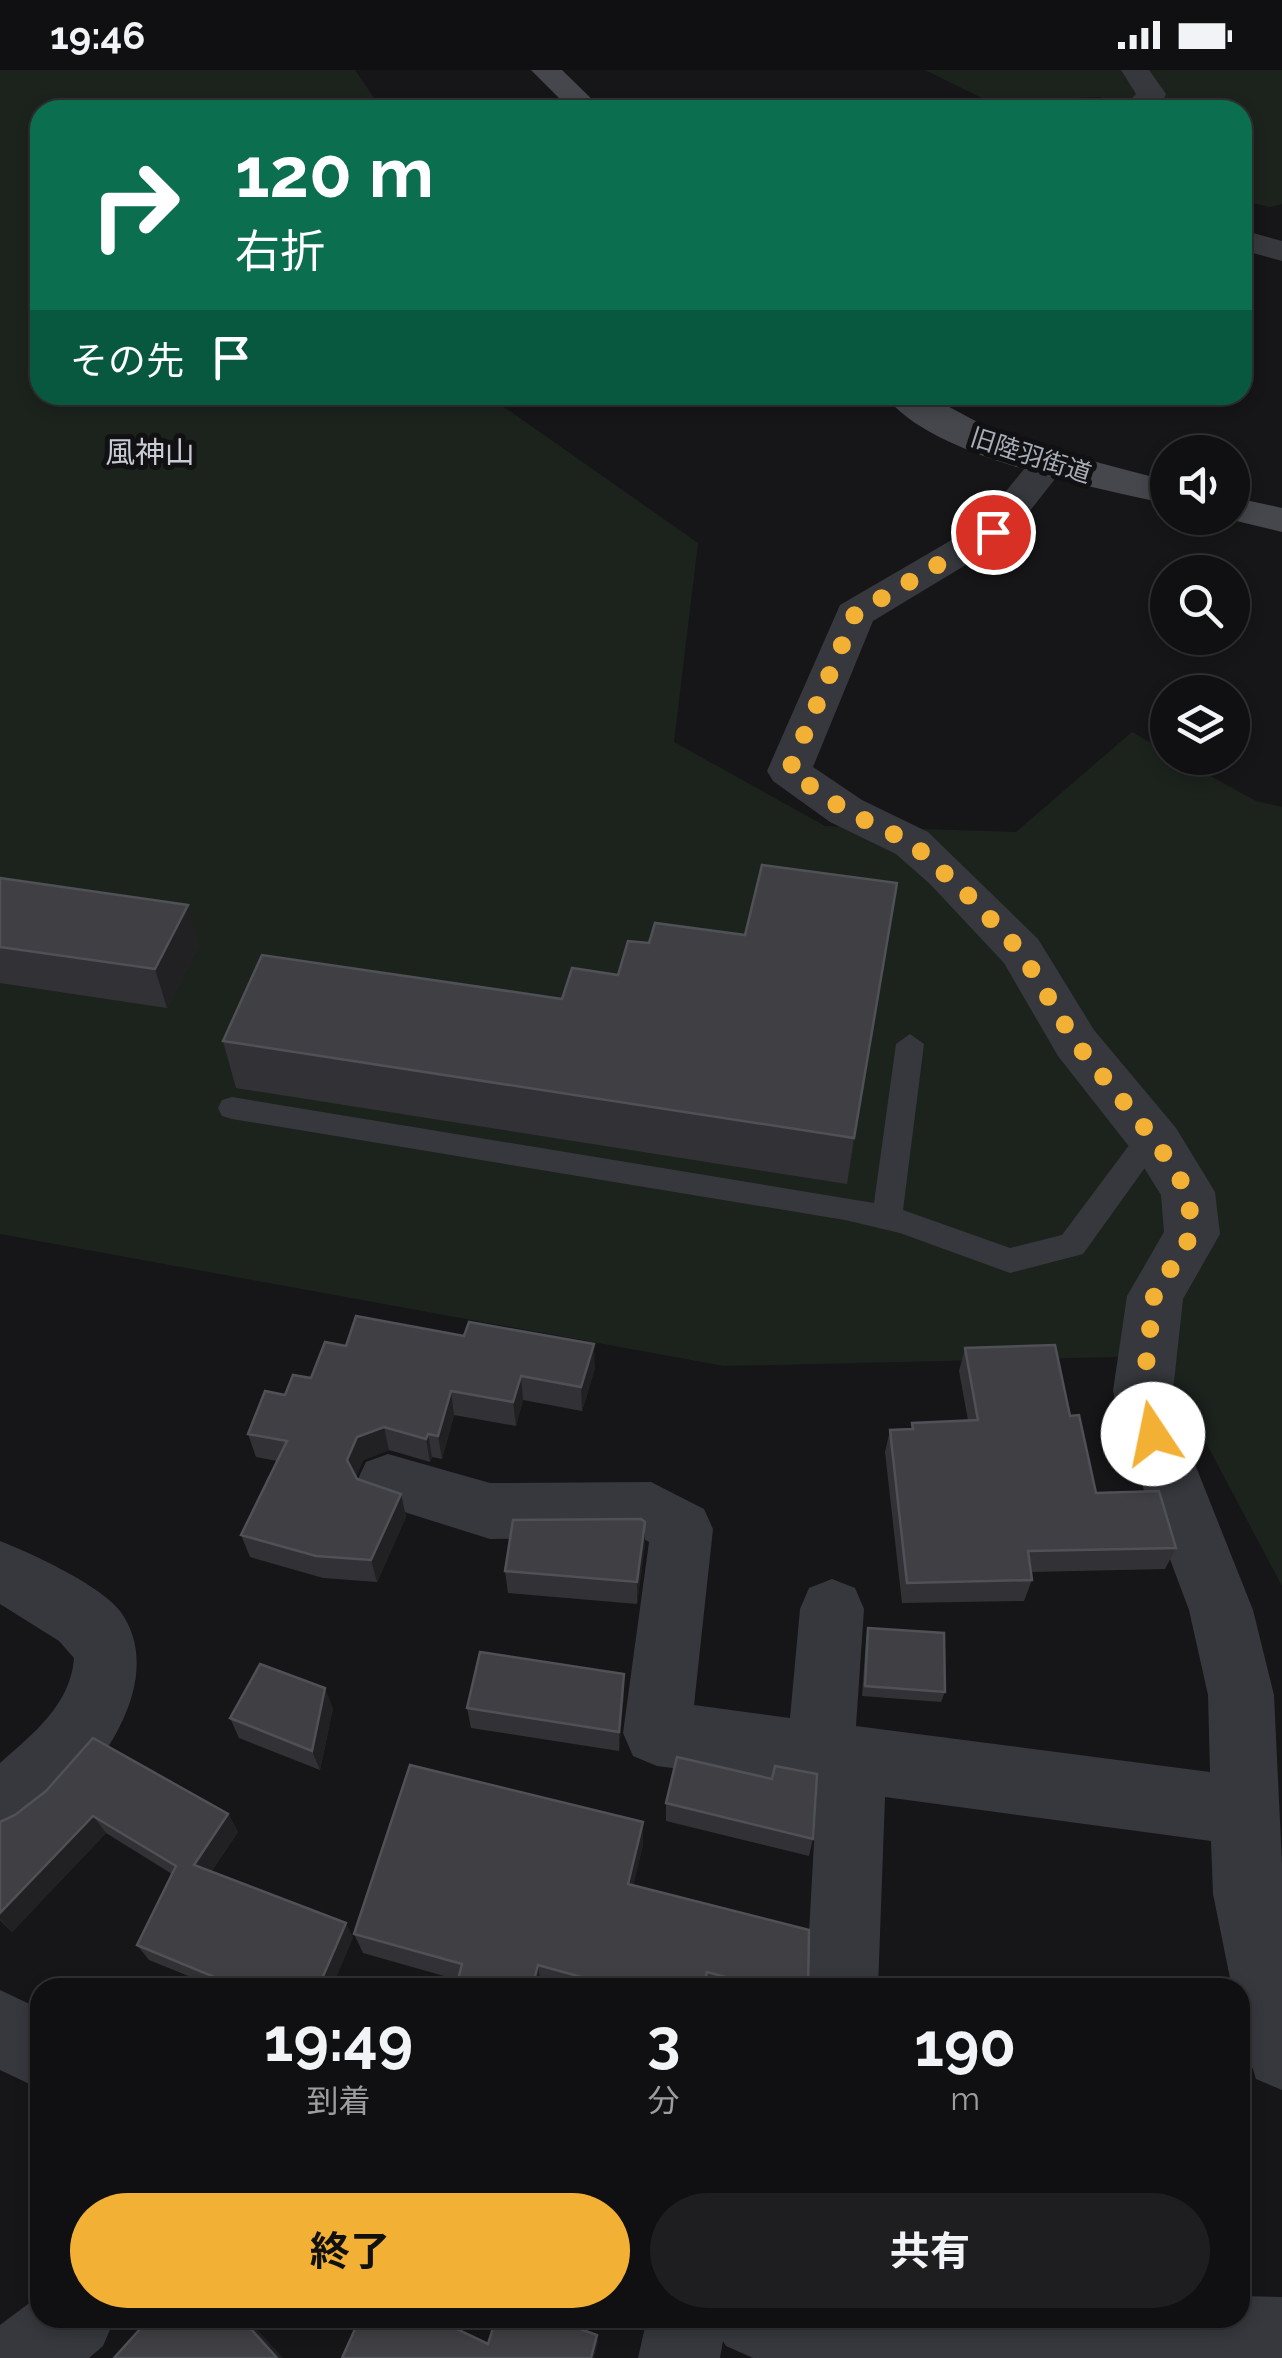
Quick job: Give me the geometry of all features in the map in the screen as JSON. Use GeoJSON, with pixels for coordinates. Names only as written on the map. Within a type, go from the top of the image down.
{"type":"FeatureCollection","features":[{"type":"Feature","properties":{"kind":"street"},"geometry":{"type":"LineString","coordinates":[[545,70],[577,100]]}},
{"type":"Feature","properties":{"kind":"street"},"geometry":{"type":"LineString","coordinates":[[1135,70],[1150,94],[1149,100]]}},
{"type":"Feature","properties":{"kind":"street"},"geometry":{"type":"LineString","coordinates":[[1252,243],[1282,252]]}},
{"type":"Feature","properties":{"kind":"street","name":"旧陸羽街道"},"geometry":{"type":"LineString","coordinates":[[916,405],[932,418],[977,440],[1047,465],[1150,489]]}},
{"type":"Feature","properties":{"kind":"street"},"geometry":{"type":"LineString","coordinates":[[1047,465],[993,532],[855,614],[789,771],[846,811],[912,843],[947,873],[1021,952],[1076,1043],[1152,1136],[1188,1192],[1192,1234],[1154,1296],[1143,1391],[1153,1434],[1220,1610],[1241,1695],[1248,1894],[1282,2053]]}},
{"type":"Feature","properties":{"kind":"street"},"geometry":{"type":"LineString","coordinates":[[1250,512],[1282,520]]}},
{"type":"Feature","properties":{"kind":"street"},"geometry":{"type":"LineString","coordinates":[[388,1481],[490,1510],[651,1510],[682,1529],[658,1732],[1245,1811]]}},
{"type":"Feature","properties":{"kind":"street"},"geometry":{"type":"LineString","coordinates":[[0,1570],[97,1630],[108,1660],[93,1718],[0,1810]]}},
{"type":"Feature","properties":{"kind":"street"},"geometry":{"type":"LineString","coordinates":[[832,1608],[842,1978]]}},
{"type":"Feature","properties":{"kind":"street"},"geometry":{"type":"LineString","coordinates":[[0,2027],[30,2046]]}},
{"type":"Feature","properties":{"kind":"street"},"geometry":{"type":"LineString","coordinates":[[24,2358],[62,2328]]}},
{"type":"Feature","properties":{"kind":"street"},"geometry":{"type":"LineString","coordinates":[[679,2358],[685,2328]]}},
{"type":"Feature","properties":{"kind":"street"},"geometry":{"type":"LineString","coordinates":[[1038,2328],[1282,2338]]}},
{"type":"Feature","properties":{"kind":"lane"},"geometry":{"type":"LineString","coordinates":[[887,1218],[910,1044]]}},
{"type":"Feature","properties":{"kind":"lane"},"geometry":{"type":"LineString","coordinates":[[232,1108],[887,1218],[1010,1261],[1072,1244],[1152,1136]]}},
{"type":"Feature","properties":{"kind":"shaded area"},"geometry":{"type":"Polygon","coordinates":[[[0,70],[355,70],[375,100],[30,100],[30,405],[501,405],[698,543],[674,742],[825,826],[1016,832],[1132,732],[1150,742],[1150,775],[1209,775],[1256,801],[1282,807],[1282,1586],[1160,1356],[724,1366],[0,1234],[0,70]]]}},
{"type":"Feature","properties":{"kind":"shaded area"},"geometry":{"type":"Polygon","coordinates":[[[925,70],[1282,70],[1282,204],[1270,207],[1252,203],[1252,100],[986,100],[925,70]]]}},
{"type":"Feature","properties":{"kind":"building"},"geometry":{"type":"Polygon","coordinates":[[[762,865],[897,883],[854,1138],[223,1041],[262,955],[562,999],[572,968],[618,975],[628,941],[649,943],[655,923],[745,935],[762,865]]]}},
{"type":"Feature","properties":{"kind":"building"},"geometry":{"type":"Polygon","coordinates":[[[0,878],[188,905],[155,969],[0,947],[0,878]]]}},
{"type":"Feature","properties":{"kind":"building"},"geometry":{"type":"Polygon","coordinates":[[[356,1316],[464,1336],[469,1322],[594,1344],[581,1387],[521,1376],[513,1402],[451,1391],[438,1436],[428,1434],[426,1439],[384,1427],[357,1437],[347,1460],[357,1479],[401,1494],[371,1560],[316,1556],[241,1535],[287,1441],[248,1434],[265,1391],[285,1395],[293,1375],[311,1378],[325,1342],[346,1346],[356,1316]]]}},
{"type":"Feature","properties":{"kind":"building"},"geometry":{"type":"Polygon","coordinates":[[[1055,1345],[1070,1416],[1079,1415],[1096,1493],[1159,1491],[1176,1548],[1028,1551],[1032,1580],[907,1583],[890,1430],[913,1429],[912,1423],[978,1420],[965,1348],[1055,1345]]]}},
{"type":"Feature","properties":{"kind":"building"},"geometry":{"type":"Polygon","coordinates":[[[513,1520],[645,1522],[637,1582],[505,1571],[513,1520]]]}},
{"type":"Feature","properties":{"kind":"building"},"geometry":{"type":"Polygon","coordinates":[[[868,1628],[944,1633],[945,1692],[865,1686],[868,1628]]]}},
{"type":"Feature","properties":{"kind":"building"},"geometry":{"type":"Polygon","coordinates":[[[480,1652],[624,1674],[619,1732],[467,1708],[480,1652]]]}},
{"type":"Feature","properties":{"kind":"building"},"geometry":{"type":"Polygon","coordinates":[[[260,1664],[325,1688],[312,1751],[230,1718],[260,1664]]]}},
{"type":"Feature","properties":{"kind":"building"},"geometry":{"type":"Polygon","coordinates":[[[93,1738],[228,1814],[194,1865],[346,1923],[322,1978],[211,1978],[137,1945],[176,1866],[93,1816],[0,1913],[0,1822],[46,1791],[93,1738]]]}},
{"type":"Feature","properties":{"kind":"building"},"geometry":{"type":"Polygon","coordinates":[[[677,1757],[772,1779],[775,1766],[817,1774],[813,1839],[666,1803],[677,1757]]]}},
{"type":"Feature","properties":{"kind":"building"},"geometry":{"type":"Polygon","coordinates":[[[410,1765],[643,1822],[628,1884],[809,1930],[808,1978],[730,1978],[707,1972],[706,1978],[585,1978],[538,1965],[535,1978],[458,1978],[462,1964],[354,1934],[410,1765]]]}},
{"type":"Feature","properties":{"kind":"building"},"geometry":{"type":"Polygon","coordinates":[[[141,2328],[250,2328],[277,2358],[114,2358],[141,2328]]]}},
{"type":"Feature","properties":{"kind":"building"},"geometry":{"type":"Polygon","coordinates":[[[356,2328],[455,2328],[488,2344],[493,2328],[578,2328],[597,2335],[591,2358],[342,2358],[356,2328]]]}},
{"type":"Feature","properties":{"kind":"district","name":"風神山"},"geometry":{"type":"Point","coordinates":[150,452]}},
{"type":"Feature","properties":{"kind":"route"},"geometry":{"type":"LineString","coordinates":[[993,532],[855,614],[789,771],[846,811],[912,843],[972,899],[1021,952],[1076,1043],[1157,1143],[1188,1192],[1192,1234],[1154,1296],[1143,1391],[1153,1434]]}}]}
